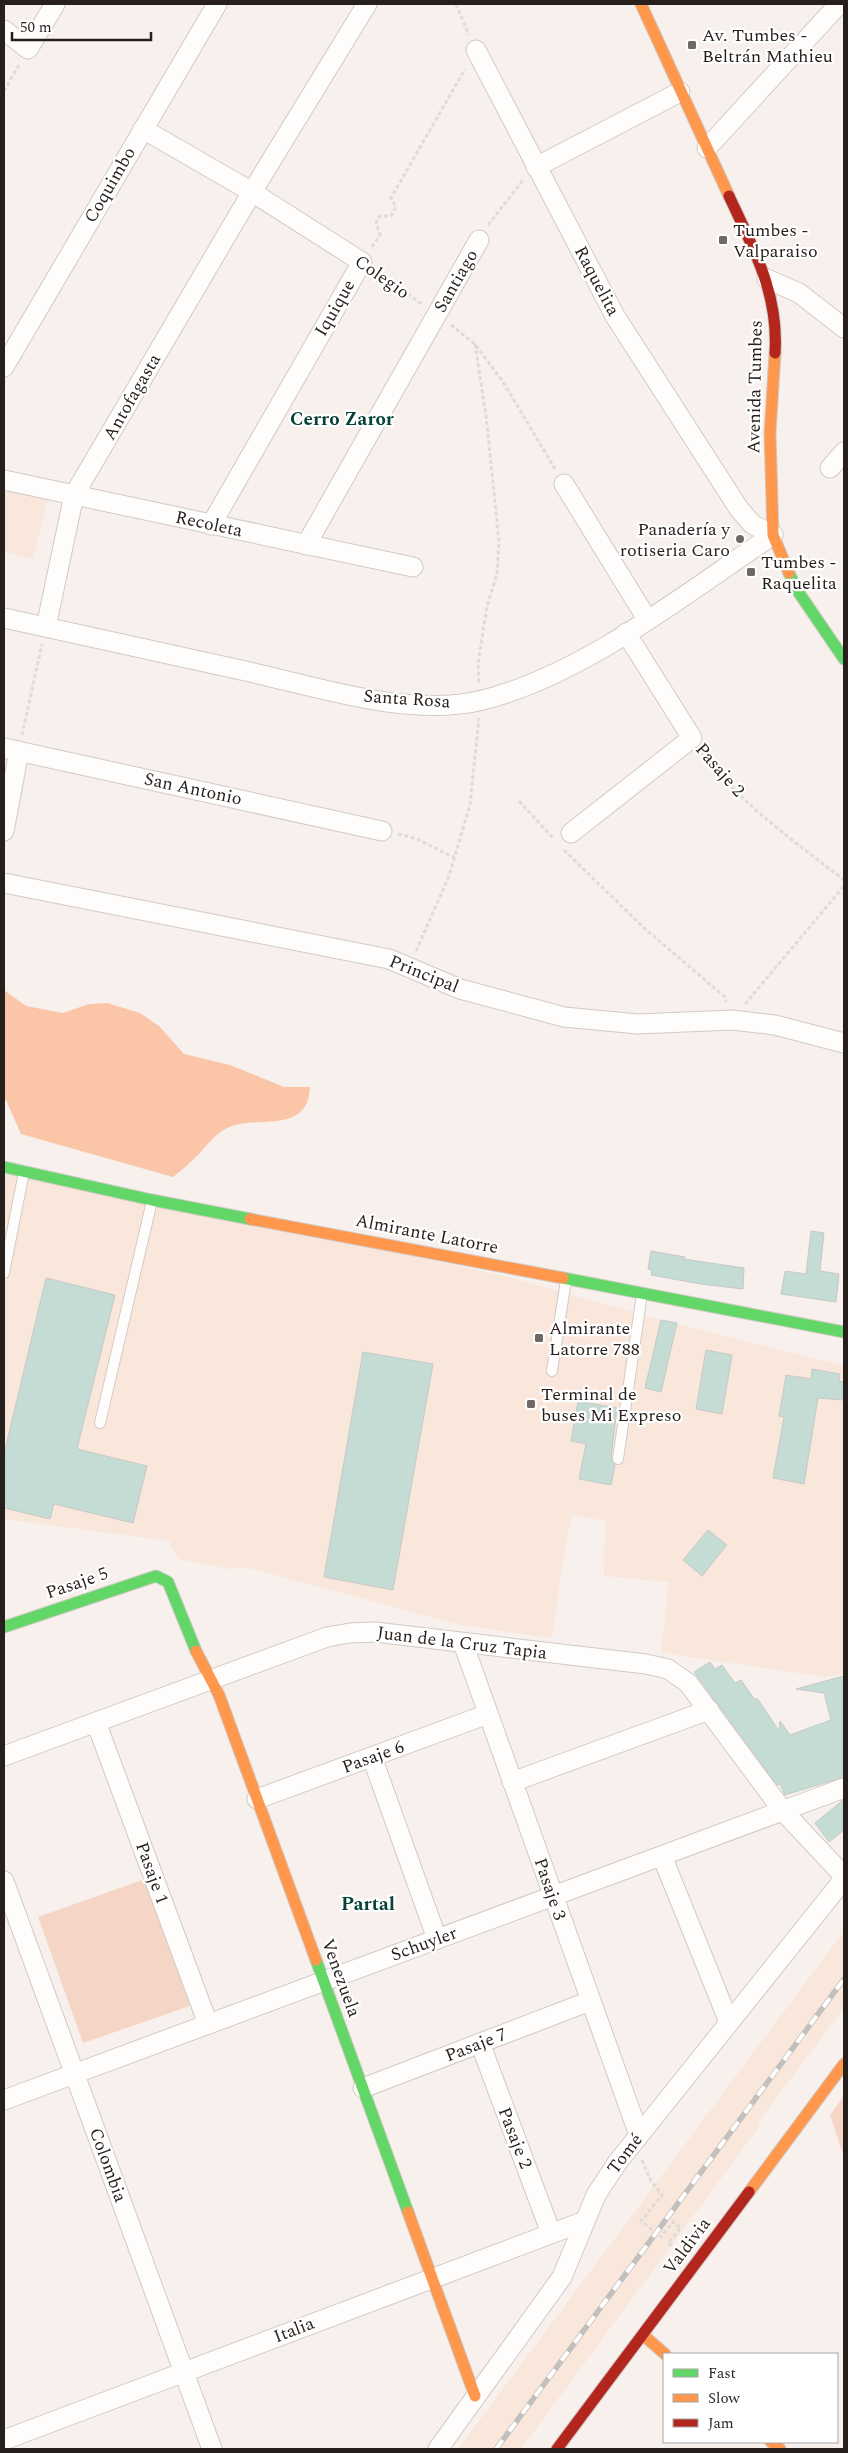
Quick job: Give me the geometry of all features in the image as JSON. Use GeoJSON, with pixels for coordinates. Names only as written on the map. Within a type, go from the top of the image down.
{"type":"FeatureCollection","features":[{"type":"Feature","properties":{"kind":"main road","name":"Avenida Tumbes"},"geometry":{"type":"LineString","coordinates":[[641,4],[767,279],[773,301],[776,343],[770,433],[773,534],[784,565],[797,590],[844,659]]}},
{"type":"Feature","properties":{"kind":"main road","name":"Almirante Latorre"},"geometry":{"type":"LineString","coordinates":[[4,1168],[152,1200],[844,1332]]}},
{"type":"Feature","properties":{"kind":"main road","name":"Pasaje 5"},"geometry":{"type":"LineString","coordinates":[[4,1626],[150,1577],[163,1578]]}},
{"type":"Feature","properties":{"kind":"main road","name":"Venezuela"},"geometry":{"type":"LineString","coordinates":[[163,1578],[172,1588],[203,1667],[219,1695],[475,2396]]}},
{"type":"Feature","properties":{"kind":"main road","name":"Valdivia"},"geometry":{"type":"LineString","coordinates":[[557,2449],[844,2064]]}},
{"type":"Feature","properties":{"kind":"main road"},"geometry":{"type":"LineString","coordinates":[[643,2335],[665,2353]]}},
{"type":"Feature","properties":{"kind":"street"},"geometry":{"type":"LineString","coordinates":[[4,30],[28,50],[55,4]]}},
{"type":"Feature","properties":{"kind":"street","name":"Coquimbo"},"geometry":{"type":"LineString","coordinates":[[4,367],[217,4]]}},
{"type":"Feature","properties":{"kind":"street","name":"Antofagasta"},"geometry":{"type":"LineString","coordinates":[[46,627],[74,495],[252,192],[367,4]]}},
{"type":"Feature","properties":{"kind":"street"},"geometry":{"type":"LineString","coordinates":[[707,148],[839,4]]}},
{"type":"Feature","properties":{"kind":"street","name":"Raquelita"},"geometry":{"type":"LineString","coordinates":[[476,50],[615,316],[645,365],[739,509],[752,524],[773,534]]}},
{"type":"Feature","properties":{"kind":"street"},"geometry":{"type":"LineString","coordinates":[[536,167],[680,92]]}},
{"type":"Feature","properties":{"kind":"street","name":"Colegio"},"geometry":{"type":"LineString","coordinates":[[143,129],[252,192],[362,262]]}},
{"type":"Feature","properties":{"kind":"street","name":"Santiago"},"geometry":{"type":"LineString","coordinates":[[306,545],[479,240]]}},
{"type":"Feature","properties":{"kind":"street","name":"Iquique"},"geometry":{"type":"LineString","coordinates":[[211,524],[362,262]]}},
{"type":"Feature","properties":{"kind":"street"},"geometry":{"type":"LineString","coordinates":[[767,279],[799,293],[844,328]]}},
{"type":"Feature","properties":{"kind":"street"},"geometry":{"type":"LineString","coordinates":[[830,468],[844,452]]}},
{"type":"Feature","properties":{"kind":"street","name":"Recoleta"},"geometry":{"type":"LineString","coordinates":[[4,480],[413,567]]}},
{"type":"Feature","properties":{"kind":"street"},"geometry":{"type":"LineString","coordinates":[[564,484],[647,619]]}},
{"type":"Feature","properties":{"kind":"street","name":"Santa Rosa"},"geometry":{"type":"LineString","coordinates":[[4,618],[389,701],[452,704],[481,700],[536,682],[570,666],[626,633],[773,534]]}},
{"type":"Feature","properties":{"kind":"street","name":"Pasaje 2"},"geometry":{"type":"LineString","coordinates":[[626,633],[692,738]]}},
{"type":"Feature","properties":{"kind":"street"},"geometry":{"type":"LineString","coordinates":[[571,833],[692,738]]}},
{"type":"Feature","properties":{"kind":"street"},"geometry":{"type":"LineString","coordinates":[[4,831],[12,749]]}},
{"type":"Feature","properties":{"kind":"street","name":"San Antonio"},"geometry":{"type":"LineString","coordinates":[[12,749],[382,831]]}},
{"type":"Feature","properties":{"kind":"street","name":"Principal"},"geometry":{"type":"LineString","coordinates":[[4,883],[364,953],[409,966],[460,989],[564,1017],[638,1024],[732,1020],[775,1025],[844,1043]]}},
{"type":"Feature","properties":{"kind":"street","name":"Juan de la Cruz Tapia"},"geometry":{"type":"LineString","coordinates":[[4,1756],[327,1638],[350,1633],[375,1632],[646,1664],[668,1669],[688,1683],[783,1811],[844,1877]]}},
{"type":"Feature","properties":{"kind":"street","name":"Pasaje 3"},"geometry":{"type":"LineString","coordinates":[[464,1643],[552,1896],[639,2135]]}},
{"type":"Feature","properties":{"kind":"street"},"geometry":{"type":"LineString","coordinates":[[512,1782],[708,1710]]}},
{"type":"Feature","properties":{"kind":"street","name":"Pasaje 6"},"geometry":{"type":"LineString","coordinates":[[257,1799],[488,1714]]}},
{"type":"Feature","properties":{"kind":"street","name":"Pasaje 1"},"geometry":{"type":"LineString","coordinates":[[96,1722],[208,2024]]}},
{"type":"Feature","properties":{"kind":"street"},"geometry":{"type":"LineString","coordinates":[[372,1757],[437,1939]]}},
{"type":"Feature","properties":{"kind":"street","name":"Schuyler"},"geometry":{"type":"LineString","coordinates":[[4,2100],[844,1788]]}},
{"type":"Feature","properties":{"kind":"street"},"geometry":{"type":"LineString","coordinates":[[662,1856],[729,2022]]}},
{"type":"Feature","properties":{"kind":"street","name":"Tomé"},"geometry":{"type":"LineString","coordinates":[[438,2449],[562,2277],[604,2181],[844,1877]]}},
{"type":"Feature","properties":{"kind":"street","name":"Colombia"},"geometry":{"type":"LineString","coordinates":[[4,1881],[212,2449]]}},
{"type":"Feature","properties":{"kind":"street","name":"Pasaje 7"},"geometry":{"type":"LineString","coordinates":[[362,2088],[590,2002]]}},
{"type":"Feature","properties":{"kind":"street","name":"Pasaje 2"},"geometry":{"type":"LineString","coordinates":[[480,2043],[551,2233]]}},
{"type":"Feature","properties":{"kind":"street","name":"Italia"},"geometry":{"type":"LineString","coordinates":[[4,2440],[585,2221]]}},
{"type":"Feature","properties":{"kind":"lane"},"geometry":{"type":"LineString","coordinates":[[4,1273],[24,1172]]}},
{"type":"Feature","properties":{"kind":"lane"},"geometry":{"type":"LineString","coordinates":[[100,1423],[152,1200]]}},
{"type":"Feature","properties":{"kind":"lane"},"geometry":{"type":"LineString","coordinates":[[552,1371],[566,1278]]}},
{"type":"Feature","properties":{"kind":"lane"},"geometry":{"type":"LineString","coordinates":[[618,1458],[642,1293]]}},
{"type":"Feature","properties":{"kind":"path"},"geometry":{"type":"LineString","coordinates":[[456,4],[476,50]]}},
{"type":"Feature","properties":{"kind":"path"},"geometry":{"type":"LineString","coordinates":[[4,91],[28,50]]}},
{"type":"Feature","properties":{"kind":"path","name":"Iquique"},"geometry":{"type":"LineString","coordinates":[[362,262],[380,235],[376,223],[380,216],[391,216],[396,207],[391,198],[476,50]]}},
{"type":"Feature","properties":{"kind":"path","name":"Santiago"},"geometry":{"type":"LineString","coordinates":[[479,240],[505,201],[536,167]]}},
{"type":"Feature","properties":{"kind":"path","name":"Colegio"},"geometry":{"type":"LineString","coordinates":[[362,262],[475,344],[504,385],[564,484]]}},
{"type":"Feature","properties":{"kind":"path"},"geometry":{"type":"LineString","coordinates":[[409,966],[450,876],[470,805],[481,700],[478,664],[486,606],[497,574],[499,541],[486,415],[475,344]]}},
{"type":"Feature","properties":{"kind":"path"},"geometry":{"type":"LineString","coordinates":[[12,749],[46,627]]}},
{"type":"Feature","properties":{"kind":"path","name":"Pasaje 2"},"geometry":{"type":"LineString","coordinates":[[692,738],[725,780],[757,812],[844,880]]}},
{"type":"Feature","properties":{"kind":"path"},"geometry":{"type":"LineString","coordinates":[[519,801],[597,884],[644,928],[725,997],[732,1020]]}},
{"type":"Feature","properties":{"kind":"path"},"geometry":{"type":"LineString","coordinates":[[382,831],[416,839],[454,858]]}},
{"type":"Feature","properties":{"kind":"path"},"geometry":{"type":"LineString","coordinates":[[732,1020],[844,886]]}},
{"type":"Feature","properties":{"kind":"path"},"geometry":{"type":"LineString","coordinates":[[639,2135],[638,2151],[651,2181],[662,2195],[641,2221],[661,2237],[674,2222],[681,2228],[668,2244],[694,2266]]}},
{"type":"Feature","properties":{"kind":"shaded area"},"geometry":{"type":"Polygon","coordinates":[[[4,489],[48,499],[33,559],[4,552],[4,489]]]}},
{"type":"Feature","properties":{"kind":"shaded area"},"geometry":{"type":"Polygon","coordinates":[[[4,990],[26,1006],[63,1013],[89,1004],[107,1003],[140,1013],[159,1026],[184,1054],[230,1065],[284,1087],[310,1087],[307,1102],[300,1112],[291,1118],[279,1121],[239,1124],[227,1128],[173,1177],[21,1134],[4,1099],[4,990]]]}},
{"type":"Feature","properties":{"kind":"shaded area"},"geometry":{"type":"Polygon","coordinates":[[[4,1170],[505,1276],[661,1320],[844,1366],[844,1674],[825,1677],[676,1655],[661,1651],[669,1582],[604,1576],[605,1521],[572,1515],[564,1553],[552,1638],[461,1625],[248,1568],[229,1569],[178,1559],[169,1541],[4,1519],[4,1170]]]}},
{"type":"Feature","properties":{"kind":"shaded area"},"geometry":{"type":"Polygon","coordinates":[[[145,1879],[190,2006],[83,2043],[38,1917],[145,1879]]]}},
{"type":"Feature","properties":{"kind":"shaded area"},"geometry":{"type":"Polygon","coordinates":[[[844,1931],[844,2008],[757,2124],[759,2127],[521,2449],[458,2449],[844,1931]]]}},
{"type":"Feature","properties":{"kind":"shaded area"},"geometry":{"type":"Polygon","coordinates":[[[844,2096],[844,2157],[830,2115],[844,2096]]]}},
{"type":"Feature","properties":{"kind":"building"},"geometry":{"type":"Polygon","coordinates":[[[811,1231],[824,1233],[820,1271],[839,1274],[836,1302],[781,1294],[785,1271],[806,1274],[811,1231]]]}},
{"type":"Feature","properties":{"kind":"building"},"geometry":{"type":"Polygon","coordinates":[[[651,1251],[685,1257],[684,1259],[744,1268],[743,1289],[651,1275],[652,1270],[648,1269],[651,1251]]]}},
{"type":"Feature","properties":{"kind":"building"},"geometry":{"type":"Polygon","coordinates":[[[46,1278],[115,1295],[77,1449],[147,1466],[133,1523],[54,1504],[50,1519],[4,1508],[4,1454],[46,1278]]]}},
{"type":"Feature","properties":{"kind":"building"},"geometry":{"type":"Polygon","coordinates":[[[661,1320],[677,1323],[661,1392],[645,1388],[661,1320]]]}},
{"type":"Feature","properties":{"kind":"building"},"geometry":{"type":"Polygon","coordinates":[[[706,1350],[732,1355],[722,1414],[696,1409],[706,1350]]]}},
{"type":"Feature","properties":{"kind":"building"},"geometry":{"type":"Polygon","coordinates":[[[363,1352],[433,1364],[393,1590],[324,1577],[363,1352]]]}},
{"type":"Feature","properties":{"kind":"building"},"geometry":{"type":"Polygon","coordinates":[[[812,1369],[840,1374],[839,1381],[844,1382],[844,1400],[818,1398],[804,1484],[773,1478],[784,1417],[779,1416],[786,1375],[811,1379],[812,1369]]]}},
{"type":"Feature","properties":{"kind":"building"},"geometry":{"type":"Polygon","coordinates":[[[578,1401],[617,1408],[611,1458],[615,1465],[611,1485],[579,1479],[586,1444],[571,1441],[578,1401]]]}},
{"type":"Feature","properties":{"kind":"building"},"geometry":{"type":"Polygon","coordinates":[[[708,1530],[727,1545],[702,1576],[683,1560],[708,1530]]]}},
{"type":"Feature","properties":{"kind":"building"},"geometry":{"type":"Polygon","coordinates":[[[710,1662],[715,1669],[722,1665],[735,1683],[741,1680],[755,1700],[757,1698],[779,1731],[780,1721],[790,1735],[831,1720],[824,1693],[796,1689],[844,1676],[844,1777],[785,1795],[780,1784],[777,1785],[694,1672],[710,1662]]]}},
{"type":"Feature","properties":{"kind":"building"},"geometry":{"type":"Polygon","coordinates":[[[843,1800],[844,1830],[829,1842],[815,1823],[843,1800]]]}},
{"type":"Feature","properties":{"kind":"railway"},"geometry":{"type":"LineString","coordinates":[[496,2449],[844,1979]]}},
{"type":"Feature","properties":{"kind":"traffic: fast"},"geometry":{"type":"LineString","coordinates":[[789,573],[797,590],[844,659]]}},
{"type":"Feature","properties":{"kind":"traffic: fast"},"geometry":{"type":"LineString","coordinates":[[4,1167],[152,1200],[250,1219]]}},
{"type":"Feature","properties":{"kind":"traffic: fast"},"geometry":{"type":"LineString","coordinates":[[563,1278],[844,1332]]}},
{"type":"Feature","properties":{"kind":"traffic: fast"},"geometry":{"type":"LineString","coordinates":[[4,1627],[156,1576],[168,1582],[196,1651]]}},
{"type":"Feature","properties":{"kind":"traffic: fast"},"geometry":{"type":"LineString","coordinates":[[316,1960],[408,2212]]}},
{"type":"Feature","properties":{"kind":"traffic: slow"},"geometry":{"type":"LineString","coordinates":[[641,4],[729,196]]}},
{"type":"Feature","properties":{"kind":"traffic: slow"},"geometry":{"type":"LineString","coordinates":[[775,353],[770,433],[773,535],[789,573]]}},
{"type":"Feature","properties":{"kind":"traffic: slow"},"geometry":{"type":"LineString","coordinates":[[250,1219],[563,1278]]}},
{"type":"Feature","properties":{"kind":"traffic: slow"},"geometry":{"type":"LineString","coordinates":[[196,1651],[219,1695],[316,1960]]}},
{"type":"Feature","properties":{"kind":"traffic: slow"},"geometry":{"type":"LineString","coordinates":[[749,2192],[844,2064]]}},
{"type":"Feature","properties":{"kind":"traffic: slow"},"geometry":{"type":"LineString","coordinates":[[408,2212],[475,2396]]}},
{"type":"Feature","properties":{"kind":"traffic: slow"},"geometry":{"type":"LineString","coordinates":[[643,2335],[664,2353]]}},
{"type":"Feature","properties":{"kind":"traffic: slow"},"geometry":{"type":"LineString","coordinates":[[772,2443],[780,2449]]}},
{"type":"Feature","properties":{"kind":"traffic: jam"},"geometry":{"type":"LineString","coordinates":[[729,196],[755,253],[769,291],[773,310],[775,353]]}},
{"type":"Feature","properties":{"kind":"traffic: jam"},"geometry":{"type":"LineString","coordinates":[[557,2449],[749,2192]]}},
{"type":"Feature","properties":{"kind":"place","name":"Av. Tumbes - Beltrán Mathieu"},"geometry":{"type":"Point","coordinates":[692,45]}},
{"type":"Feature","properties":{"kind":"place","name":"Tumbes - Valparaiso"},"geometry":{"type":"Point","coordinates":[723,240]}},
{"type":"Feature","properties":{"kind":"place","name":"Panadería y rotiseria Caro"},"geometry":{"type":"Point","coordinates":[740,539]}},
{"type":"Feature","properties":{"kind":"place","name":"Tumbes - Raquelita"},"geometry":{"type":"Point","coordinates":[751,572]}},
{"type":"Feature","properties":{"kind":"place","name":"Almirante Latorre 788"},"geometry":{"type":"Point","coordinates":[539,1338]}},
{"type":"Feature","properties":{"kind":"place","name":"Terminal de buses Mi Expreso"},"geometry":{"type":"Point","coordinates":[531,1404]}},
{"type":"Feature","properties":{"kind":"district","name":"Cerro Zaror"},"geometry":{"type":"Point","coordinates":[342,419]}},
{"type":"Feature","properties":{"kind":"district","name":"Partal"},"geometry":{"type":"Point","coordinates":[368,1904]}}]}
